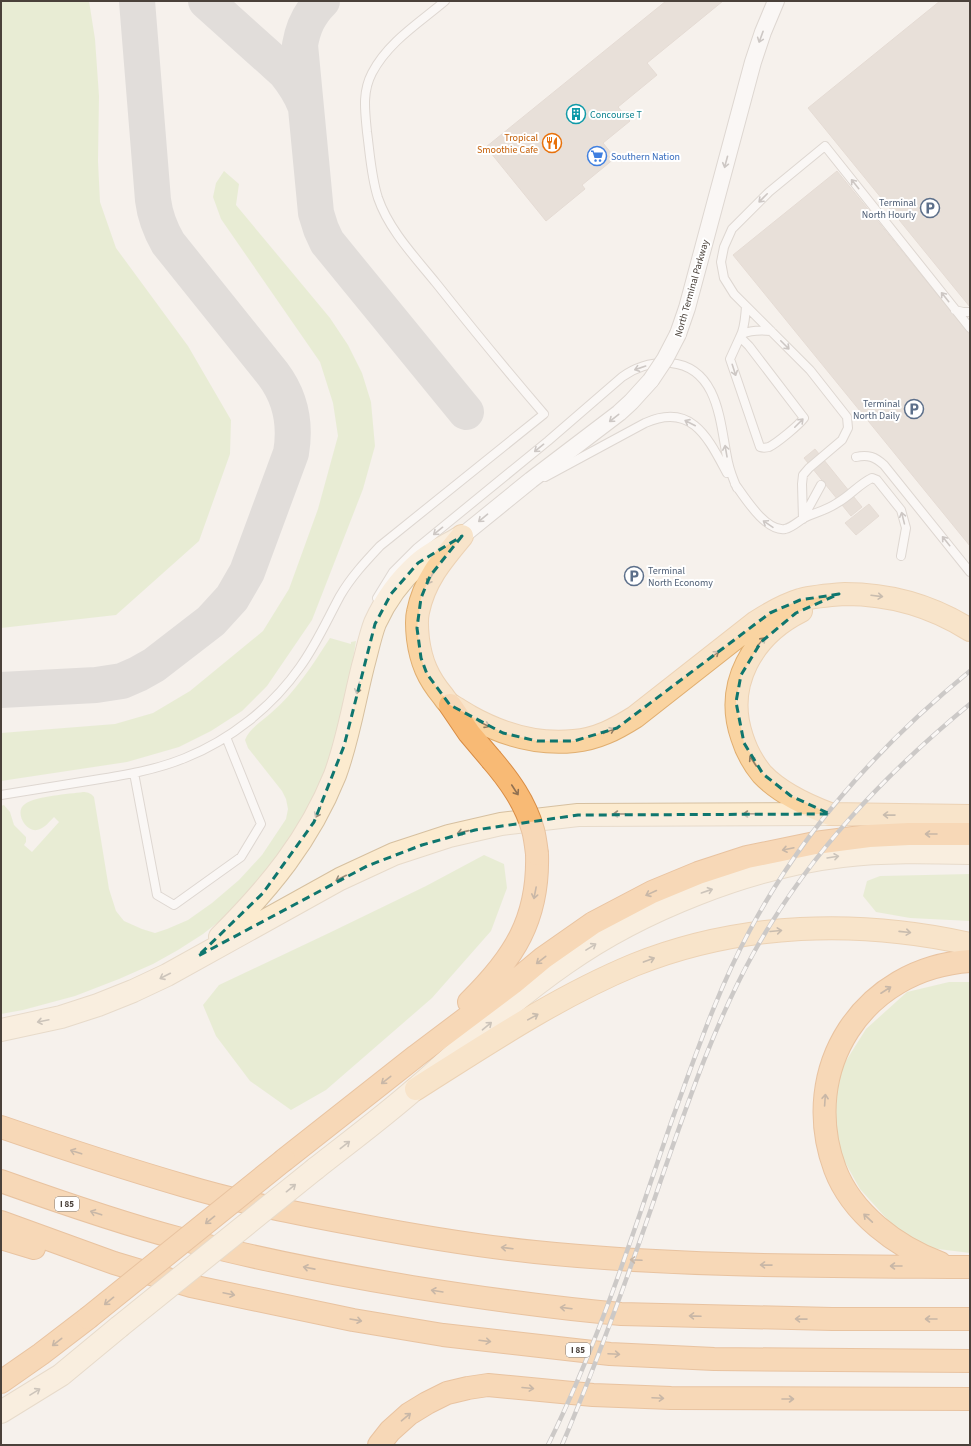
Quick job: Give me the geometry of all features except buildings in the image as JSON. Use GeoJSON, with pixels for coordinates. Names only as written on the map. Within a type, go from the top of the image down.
{"type":"FeatureCollection","features":[{"type":"Feature","properties":{"kind":"highway"},"geometry":{"type":"LineString","coordinates":[[416,1056],[482,990],[510,956],[530,916],[538,874],[534,831],[528,813],[507,778],[469,733],[450,705]]}},
{"type":"Feature","properties":{"kind":"highway"},"geometry":{"type":"LineString","coordinates":[[1,1382],[88,1318],[284,1160],[416,1056],[513,983],[543,958],[574,936],[613,912],[674,882],[747,857],[815,843],[869,836],[909,834],[970,834]]}},
{"type":"Feature","properties":{"kind":"highway"},"geometry":{"type":"LineString","coordinates":[[959,1267],[928,1259],[899,1242],[861,1211],[847,1192],[836,1170],[828,1145],[825,1121],[825,1097],[829,1073],[840,1045],[849,1028],[863,1010],[880,994],[901,980],[923,971],[945,964],[970,961]]}},
{"type":"Feature","properties":{"kind":"highway"},"geometry":{"type":"LineString","coordinates":[[1,1127],[186,1187],[253,1204],[323,1218],[462,1242],[533,1252],[674,1262],[770,1265],[959,1267]]}},
{"type":"Feature","properties":{"kind":"highway","name":"I 85"},"geometry":{"type":"LineString","coordinates":[[1,1181],[62,1202],[181,1239],[292,1265],[357,1278],[474,1297],[621,1314],[832,1320],[970,1319]]}},
{"type":"Feature","properties":{"kind":"highway","name":"I 85"},"geometry":{"type":"LineString","coordinates":[[1,1222],[114,1263],[191,1286],[338,1317],[443,1335],[511,1344],[610,1354],[714,1358],[970,1361]]}},
{"type":"Feature","properties":{"kind":"highway"},"geometry":{"type":"LineString","coordinates":[[1,1238],[64,1257],[114,1263]]}},
{"type":"Feature","properties":{"kind":"highway"},"geometry":{"type":"LineString","coordinates":[[379,1445],[395,1427],[410,1414],[427,1403],[447,1393],[488,1385],[593,1395],[671,1398],[970,1399]]}},
{"type":"Feature","properties":{"kind":"main road"},"geometry":{"type":"LineString","coordinates":[[198,956],[218,939],[263,893],[288,861],[314,822],[335,774],[344,746],[363,667],[375,624],[381,610],[401,581],[418,563],[462,536]]}},
{"type":"Feature","properties":{"kind":"main road"},"geometry":{"type":"LineString","coordinates":[[462,536],[430,576],[425,587],[418,613],[417,628],[421,658],[427,674],[450,705],[497,730],[520,737],[554,742],[574,741],[594,738],[617,728],[635,717],[770,613],[800,600],[838,594],[863,594],[885,597],[906,601],[926,608],[947,617],[970,630]]}},
{"type":"Feature","properties":{"kind":"main road"},"geometry":{"type":"LineString","coordinates":[[830,814],[810,807],[790,796],[763,774],[752,760],[744,743],[738,726],[736,702],[737,688],[741,675],[752,653],[771,631],[796,613],[838,594]]}},
{"type":"Feature","properties":{"kind":"main road"},"geometry":{"type":"LineString","coordinates":[[1,1030],[61,1017],[98,1005],[133,991],[167,975],[198,956],[340,879],[367,866],[394,854],[449,836],[501,824],[578,815],[830,814],[970,816]]}},
{"type":"Feature","properties":{"kind":"main road"},"geometry":{"type":"LineString","coordinates":[[1,1412],[61,1375],[416,1089],[472,1038],[566,963],[598,942],[696,895],[765,871],[841,856],[878,853],[970,853]]}},
{"type":"Feature","properties":{"kind":"main road"},"geometry":{"type":"LineString","coordinates":[[416,1089],[502,1034],[581,990],[635,965],[691,946],[744,934],[828,928],[872,929],[915,933],[970,944]]}},
{"type":"Feature","properties":{"kind":"street","name":"North Terminal Parkway"},"geometry":{"type":"LineString","coordinates":[[462,536],[504,500],[619,413],[651,380],[662,365],[678,334],[687,308],[752,62],[776,1]]}},
{"type":"Feature","properties":{"kind":"lane"},"geometry":{"type":"LineString","coordinates":[[1,795],[134,773],[166,765],[186,758],[226,737],[265,707],[288,682],[313,647],[341,596],[359,568],[380,546],[544,414],[488,348],[410,251],[391,224],[378,199],[371,172],[364,95],[372,73],[385,53],[402,35],[445,1]]}},
{"type":"Feature","properties":{"kind":"lane"},"geometry":{"type":"LineString","coordinates":[[803,519],[803,475],[809,468],[842,440],[848,428],[847,417],[810,370],[746,307],[734,294],[724,278],[721,262],[724,247],[732,228],[769,192],[824,146],[955,313],[970,328]]}},
{"type":"Feature","properties":{"kind":"lane"},"geometry":{"type":"LineString","coordinates":[[741,335],[804,418],[800,423],[770,447],[760,447],[730,359],[741,335],[745,320],[746,307]]}},
{"type":"Feature","properties":{"kind":"lane"},"geometry":{"type":"LineString","coordinates":[[955,313],[970,312]]}},
{"type":"Feature","properties":{"kind":"lane"},"geometry":{"type":"LineString","coordinates":[[741,335],[748,331],[771,331]]}},
{"type":"Feature","properties":{"kind":"lane"},"geometry":{"type":"LineString","coordinates":[[372,608],[382,588],[393,572],[417,548],[548,441],[622,377],[639,368],[660,363],[678,364],[694,372],[708,386],[712,392],[718,411],[728,463],[737,488]]}},
{"type":"Feature","properties":{"kind":"lane"},"geometry":{"type":"LineString","coordinates":[[504,500],[645,423],[662,417],[680,418],[696,426],[711,442],[737,488],[763,520],[776,528],[784,529],[791,527],[803,519],[837,504],[865,481],[872,478],[877,480],[901,510],[906,528],[901,556]]}},
{"type":"Feature","properties":{"kind":"lane"},"geometry":{"type":"LineString","coordinates":[[856,458],[869,455],[876,458],[884,465],[970,572]]}},
{"type":"Feature","properties":{"kind":"lane"},"geometry":{"type":"LineString","coordinates":[[803,519],[821,485]]}},
{"type":"Feature","properties":{"kind":"lane"},"geometry":{"type":"LineString","coordinates":[[363,667],[362,642],[365,627]]}},
{"type":"Feature","properties":{"kind":"lane"},"geometry":{"type":"LineString","coordinates":[[134,773],[157,895],[174,905],[241,857],[261,824],[226,737]]}},
{"type":"Feature","properties":{"kind":"highlighted area"},"geometry":{"type":"Polygon","coordinates":[[[462,536],[430,576],[421,598],[417,628],[421,658],[427,674],[450,705],[503,733],[537,741],[574,741],[617,728],[770,613],[800,600],[839,594],[796,613],[761,642],[741,675],[736,702],[744,743],[763,774],[791,796],[830,814],[578,815],[475,830],[422,845],[367,866],[198,956],[263,893],[314,822],[344,746],[375,624],[391,594],[418,563],[462,536]]]}},
{"type":"Feature","properties":{"kind":"green space"},"geometry":{"type":"Polygon","coordinates":[[[1,1],[89,1],[95,39],[99,96],[98,161],[100,202],[116,248],[188,346],[231,420],[230,454],[199,541],[116,615],[1,628],[1,1]]]}},
{"type":"Feature","properties":{"kind":"green space"},"geometry":{"type":"Polygon","coordinates":[[[224,171],[239,184],[236,205],[330,318],[348,345],[362,373],[371,402],[375,446],[363,489],[312,620],[267,686],[242,711],[211,731],[179,747],[127,762],[1,781],[1,733],[115,724],[153,713],[190,691],[263,631],[289,589],[318,509],[338,436],[333,403],[320,362],[221,219],[213,197],[216,183],[224,171]]]}},
{"type":"Feature","properties":{"kind":"green space"},"geometry":{"type":"Polygon","coordinates":[[[330,638],[351,644],[351,642],[356,641],[350,678],[329,769],[281,858],[221,920],[203,934],[153,964],[75,996],[23,1010],[1,1014],[1,806],[4,805],[10,812],[14,825],[26,837],[26,842],[24,845],[32,852],[59,822],[54,817],[47,825],[40,829],[33,830],[29,828],[22,820],[21,816],[22,807],[25,804],[37,799],[53,796],[83,792],[90,794],[94,797],[109,889],[116,911],[124,921],[155,933],[188,920],[212,903],[239,880],[262,855],[286,819],[288,809],[286,799],[282,791],[248,748],[245,740],[253,729],[280,705],[296,687],[330,638]]]}},
{"type":"Feature","properties":{"kind":"green space"},"geometry":{"type":"Polygon","coordinates":[[[484,855],[504,864],[507,888],[491,931],[432,998],[326,1090],[291,1110],[250,1081],[216,1036],[203,1005],[219,985],[426,886],[484,855]]]}},
{"type":"Feature","properties":{"kind":"green space"},"geometry":{"type":"Polygon","coordinates":[[[970,874],[970,921],[910,918],[876,912],[863,896],[867,881],[880,876],[970,874]]]}},
{"type":"Feature","properties":{"kind":"green space"},"geometry":{"type":"Polygon","coordinates":[[[949,982],[970,982],[970,1253],[930,1248],[895,1228],[860,1189],[837,1148],[832,1115],[839,1072],[866,1029],[907,992],[949,982]]]}},
{"type":"Feature","properties":{"kind":"taxiway"},"geometry":{"type":"LineString","coordinates":[[1,690],[96,685],[122,681],[154,665],[211,621],[232,598],[247,572],[291,453],[293,432],[291,412],[279,383],[168,243],[158,222],[153,200],[137,1]]}},
{"type":"Feature","properties":{"kind":"taxiway"},"geometry":{"type":"LineString","coordinates":[[206,1],[285,72],[296,87],[305,105]]}},
{"type":"Feature","properties":{"kind":"taxiway"},"geometry":{"type":"LineString","coordinates":[[322,1],[307,21],[300,45],[316,213],[321,229],[327,242],[466,412]]}},
{"type":"Feature","properties":{"kind":"railway"},"geometry":{"type":"LineString","coordinates":[[548,1445],[584,1365],[616,1283],[690,1070],[708,1022],[738,952],[771,893],[820,822],[876,758],[937,699],[970,671]]}},
{"type":"Feature","properties":{"kind":"railway"},"geometry":{"type":"LineString","coordinates":[[562,1445],[615,1310],[704,1062],[739,980],[753,954],[798,883],[823,850],[850,819],[907,760],[970,704]]}},
{"type":"Feature","properties":{"kind":"place","name":"Concourse T"},"geometry":{"type":"Point","coordinates":[576,114]}},
{"type":"Feature","properties":{"kind":"place","name":"Tropical Smoothie Cafe"},"geometry":{"type":"Point","coordinates":[552,143]}},
{"type":"Feature","properties":{"kind":"place","name":"Southern Nation"},"geometry":{"type":"Point","coordinates":[597,156]}},
{"type":"Feature","properties":{"kind":"place","name":"Terminal North Hourly"},"geometry":{"type":"Point","coordinates":[930,208]}},
{"type":"Feature","properties":{"kind":"place","name":"Terminal North Daily"},"geometry":{"type":"Point","coordinates":[914,409]}},
{"type":"Feature","properties":{"kind":"place","name":"Terminal North Economy"},"geometry":{"type":"Point","coordinates":[634,576]}}]}
